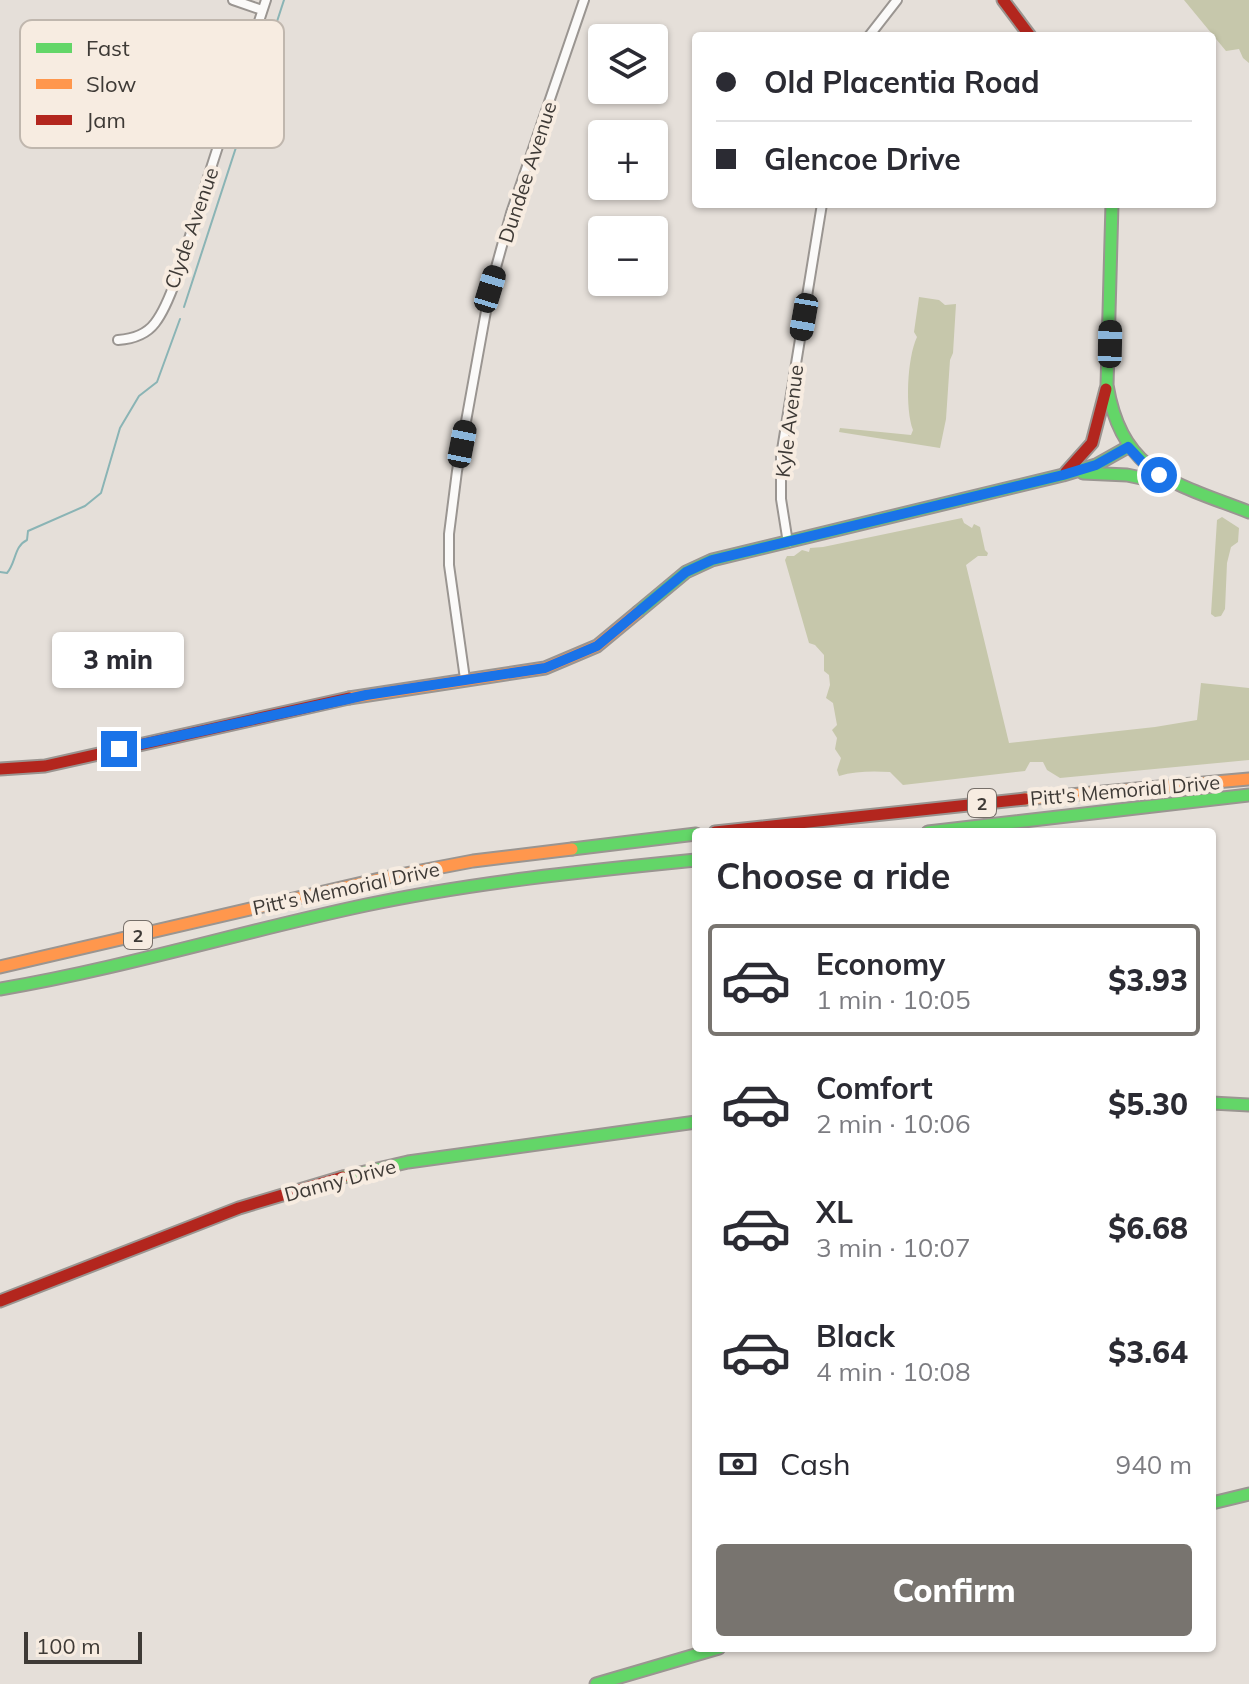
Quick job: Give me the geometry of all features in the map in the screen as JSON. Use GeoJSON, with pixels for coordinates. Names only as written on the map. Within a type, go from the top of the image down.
{"type":"FeatureCollection","features":[{"type":"Feature","properties":{"kind":"main road"},"geometry":{"type":"LineString","coordinates":[[1003,0],[1027,32]]}},
{"type":"Feature","properties":{"kind":"main road"},"geometry":{"type":"LineString","coordinates":[[1112,208],[1107,385],[1113,417],[1128,447],[1153,471],[1182,486],[1249,512]]}},
{"type":"Feature","properties":{"kind":"main road"},"geometry":{"type":"LineString","coordinates":[[1063,475],[1092,443],[1107,385]]}},
{"type":"Feature","properties":{"kind":"main road"},"geometry":{"type":"LineString","coordinates":[[0,769],[45,766],[344,699],[545,668],[586,653],[686,572],[698,566],[734,554],[1063,475],[1096,465],[1128,447]]}},
{"type":"Feature","properties":{"kind":"main road"},"geometry":{"type":"LineString","coordinates":[[1063,475],[1113,473],[1182,486]]}},
{"type":"Feature","properties":{"kind":"main road","name":"Pitt's Memorial Drive"},"geometry":{"type":"LineString","coordinates":[[753,828],[1249,779]]}},
{"type":"Feature","properties":{"kind":"main road","name":"Pitt's Memorial Drive"},"geometry":{"type":"LineString","coordinates":[[963,828],[1249,795]]}},
{"type":"Feature","properties":{"kind":"main road","name":"Pitt's Memorial Drive"},"geometry":{"type":"LineString","coordinates":[[0,967],[473,861],[692,834]]}},
{"type":"Feature","properties":{"kind":"main road","name":"Pitt's Memorial Drive"},"geometry":{"type":"LineString","coordinates":[[0,992],[445,889],[692,860]]}},
{"type":"Feature","properties":{"kind":"main road"},"geometry":{"type":"LineString","coordinates":[[0,958],[70,951]]}},
{"type":"Feature","properties":{"kind":"main road"},"geometry":{"type":"LineString","coordinates":[[1216,1103],[1249,1105]]}},
{"type":"Feature","properties":{"kind":"main road","name":"Danny Drive"},"geometry":{"type":"LineString","coordinates":[[0,1301],[239,1208],[323,1182],[408,1162],[692,1123]]}},
{"type":"Feature","properties":{"kind":"main road"},"geometry":{"type":"LineString","coordinates":[[1216,1502],[1249,1494]]}},
{"type":"Feature","properties":{"kind":"main road"},"geometry":{"type":"LineString","coordinates":[[596,1684],[705,1652]]}},
{"type":"Feature","properties":{"kind":"street"},"geometry":{"type":"LineString","coordinates":[[233,0],[262,10]]}},
{"type":"Feature","properties":{"kind":"street","name":"Clyde Avenue"},"geometry":{"type":"LineString","coordinates":[[259,20],[266,0]]}},
{"type":"Feature","properties":{"kind":"street","name":"Dundee Avenue"},"geometry":{"type":"LineString","coordinates":[[465,679],[449,565],[449,534],[484,316],[511,213],[584,0]]}},
{"type":"Feature","properties":{"kind":"street"},"geometry":{"type":"LineString","coordinates":[[872,32],[897,0]]}},
{"type":"Feature","properties":{"kind":"street","name":"Clyde Avenue"},"geometry":{"type":"LineString","coordinates":[[118,340],[146,332],[162,311],[187,246],[218,148]]}},
{"type":"Feature","properties":{"kind":"street","name":"Kyle Avenue"},"geometry":{"type":"LineString","coordinates":[[788,543],[781,499],[781,456],[821,208]]}},
{"type":"Feature","properties":{"kind":"green space"},"geometry":{"type":"Polygon","coordinates":[[[1184,0],[1249,0],[1249,63],[1239,49],[1226,51],[1216,39],[1216,32],[1210,32],[1184,0]]]}},
{"type":"Feature","properties":{"kind":"green space"},"geometry":{"type":"Polygon","coordinates":[[[919,297],[939,300],[945,305],[956,304],[946,419],[940,448],[839,432],[840,428],[911,435],[908,384],[917,337],[914,332],[919,297]]]}},
{"type":"Feature","properties":{"kind":"green space"},"geometry":{"type":"Polygon","coordinates":[[[1222,517],[1239,528],[1238,542],[1231,547],[1227,563],[1225,609],[1221,616],[1215,617],[1211,614],[1217,520],[1222,517]]]}},
{"type":"Feature","properties":{"kind":"green space"},"geometry":{"type":"Polygon","coordinates":[[[962,518],[972,528],[974,524],[980,527],[988,553],[966,565],[1009,743],[1197,720],[1201,683],[1249,688],[1249,760],[1060,778],[1047,770],[1043,762],[1030,762],[1025,771],[903,785],[890,772],[839,776],[837,770],[841,758],[835,749],[837,738],[832,730],[837,725],[833,703],[826,698],[830,685],[829,675],[824,671],[824,655],[809,643],[785,560],[787,556],[794,556],[802,550],[809,552],[810,548],[962,518]]]}},
{"type":"Feature","properties":{"kind":"waterway"},"geometry":{"type":"LineString","coordinates":[[277,20],[284,0]]}},
{"type":"Feature","properties":{"kind":"waterway"},"geometry":{"type":"LineString","coordinates":[[184,307],[236,148]]}},
{"type":"Feature","properties":{"kind":"waterway"},"geometry":{"type":"LineString","coordinates":[[0,572],[7,573],[10,569],[20,546],[27,540],[28,531],[85,506],[101,493],[120,428],[139,396],[157,382],[180,319]]}},
{"type":"Feature","properties":{"kind":"traffic: fast"},"geometry":{"type":"LineString","coordinates":[[1112,208],[1107,385],[1114,415],[1139,457],[1156,471],[1175,483],[1249,512]]}},
{"type":"Feature","properties":{"kind":"traffic: fast"},"geometry":{"type":"LineString","coordinates":[[638,612],[686,572],[712,560],[1063,475],[1096,465],[1128,447]]}},
{"type":"Feature","properties":{"kind":"traffic: fast"},"geometry":{"type":"LineString","coordinates":[[1083,473],[1127,475],[1165,483]]}},
{"type":"Feature","properties":{"kind":"traffic: fast"},"geometry":{"type":"LineString","coordinates":[[963,828],[1249,795]]}},
{"type":"Feature","properties":{"kind":"traffic: fast"},"geometry":{"type":"LineString","coordinates":[[572,849],[692,834]]}},
{"type":"Feature","properties":{"kind":"traffic: fast"},"geometry":{"type":"LineString","coordinates":[[0,989],[92,971],[407,897],[531,878],[692,860]]}},
{"type":"Feature","properties":{"kind":"traffic: fast"},"geometry":{"type":"LineString","coordinates":[[1216,1103],[1249,1105]]}},
{"type":"Feature","properties":{"kind":"traffic: fast"},"geometry":{"type":"LineString","coordinates":[[343,1177],[408,1162],[692,1123]]}},
{"type":"Feature","properties":{"kind":"traffic: fast"},"geometry":{"type":"LineString","coordinates":[[1216,1502],[1249,1494]]}},
{"type":"Feature","properties":{"kind":"traffic: fast"},"geometry":{"type":"LineString","coordinates":[[596,1684],[705,1652]]}},
{"type":"Feature","properties":{"kind":"traffic: slow"},"geometry":{"type":"LineString","coordinates":[[349,698],[545,668],[597,646],[638,612]]}},
{"type":"Feature","properties":{"kind":"traffic: slow"},"geometry":{"type":"LineString","coordinates":[[1025,799],[1249,779]]}},
{"type":"Feature","properties":{"kind":"traffic: slow"},"geometry":{"type":"LineString","coordinates":[[0,967],[384,878],[473,861],[572,849]]}},
{"type":"Feature","properties":{"kind":"traffic: jam"},"geometry":{"type":"LineString","coordinates":[[1003,0],[1027,32]]}},
{"type":"Feature","properties":{"kind":"traffic: jam"},"geometry":{"type":"LineString","coordinates":[[1066,472],[1092,443],[1106,389]]}},
{"type":"Feature","properties":{"kind":"traffic: jam"},"geometry":{"type":"LineString","coordinates":[[0,769],[45,766],[349,698]]}},
{"type":"Feature","properties":{"kind":"traffic: jam"},"geometry":{"type":"LineString","coordinates":[[753,828],[1025,799]]}},
{"type":"Feature","properties":{"kind":"traffic: jam"},"geometry":{"type":"LineString","coordinates":[[0,1301],[239,1208],[343,1177]]}},
{"type":"Feature","properties":{"kind":"route"},"geometry":{"type":"LineString","coordinates":[[119,749],[366,695],[545,668],[597,646],[686,572],[712,560],[1063,475],[1096,465],[1128,447],[1159,475]]}}]}
